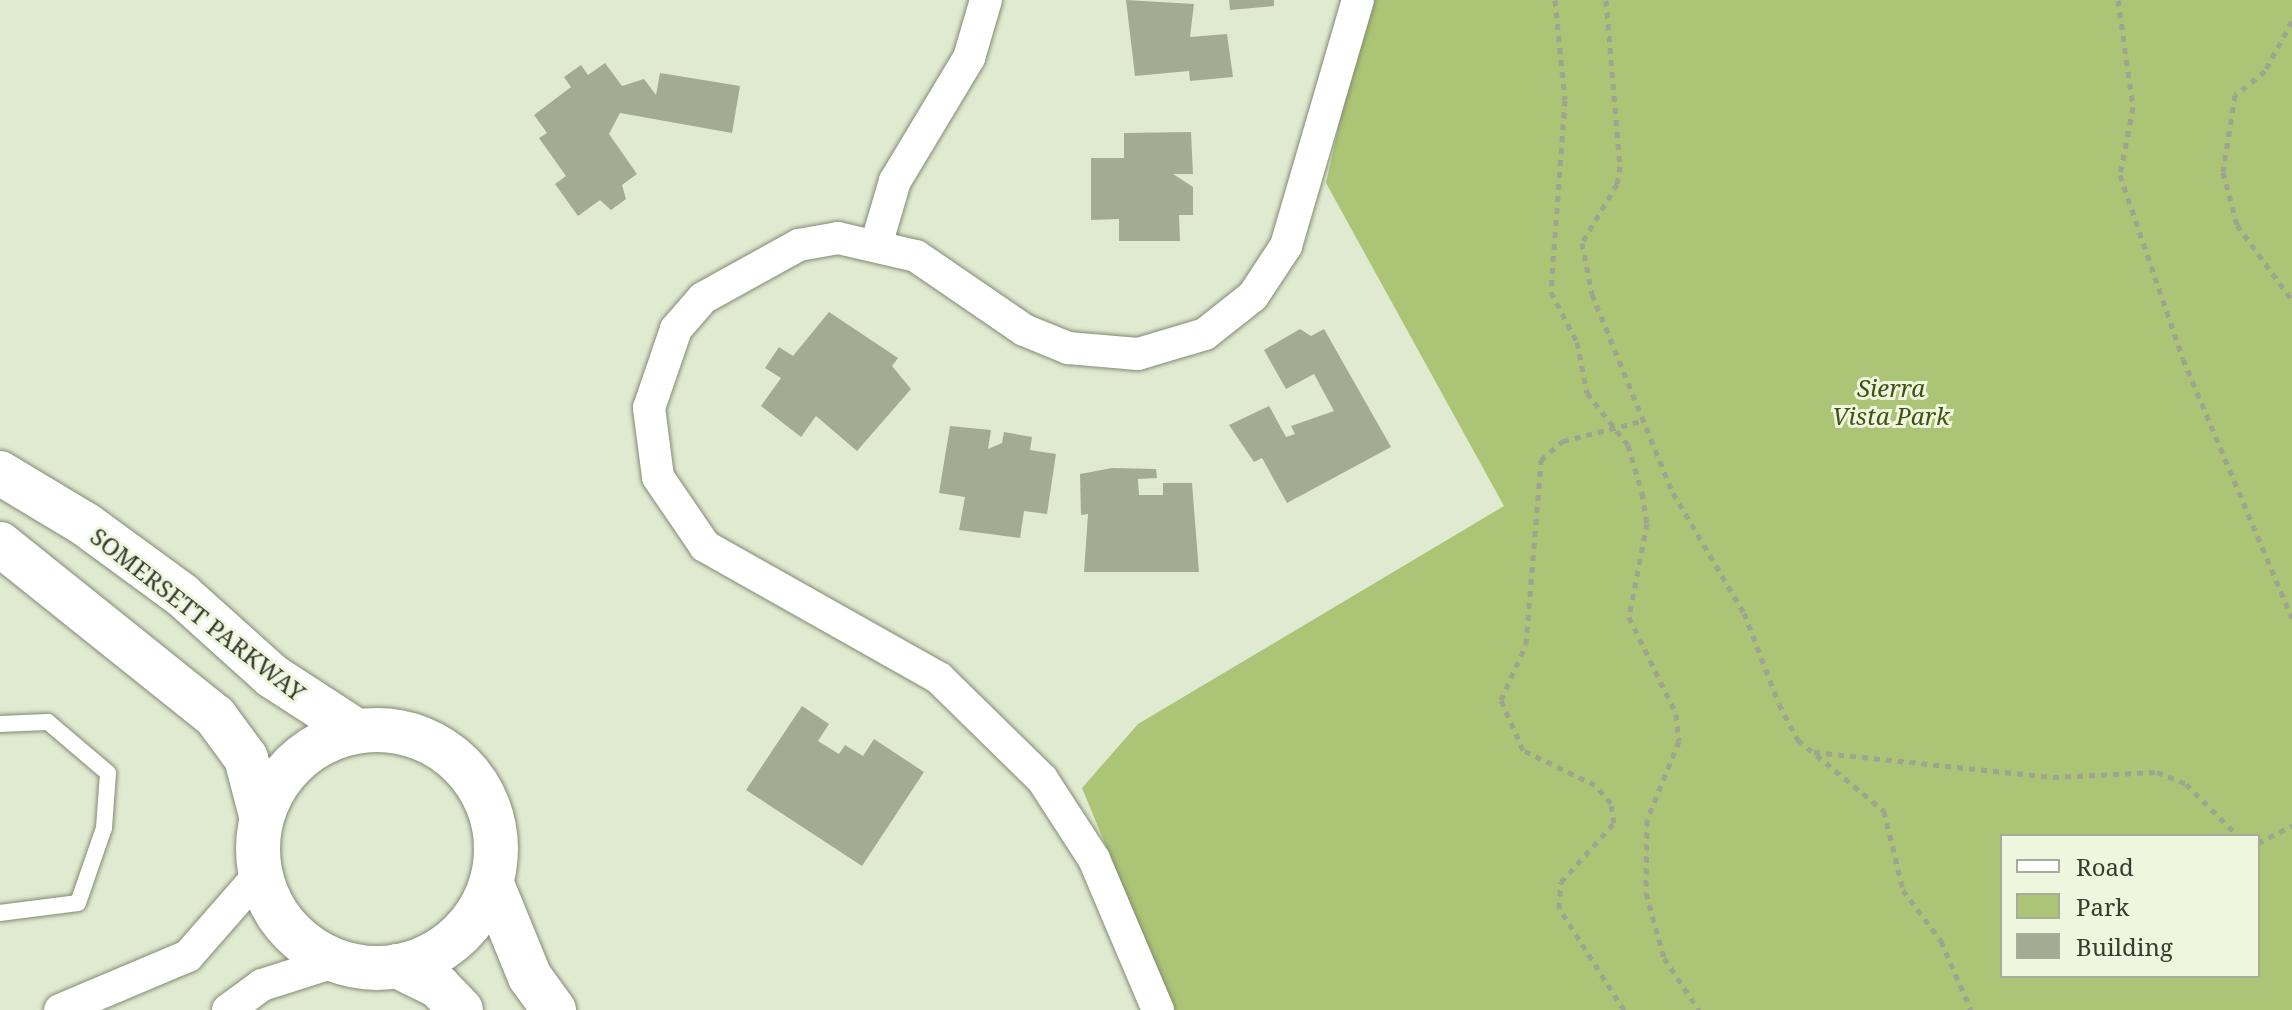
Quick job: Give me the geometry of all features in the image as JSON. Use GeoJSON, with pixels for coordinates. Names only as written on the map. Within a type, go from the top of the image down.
{"type":"FeatureCollection","features":[{"type":"Feature","properties":{"kind":"main road","name":"SOMERSETT PARKWAY"},"geometry":{"type":"LineString","coordinates":[[0,473],[97,533],[272,676],[355,730]]}},
{"type":"Feature","properties":{"kind":"main road"},"geometry":{"type":"LineString","coordinates":[[0,544],[215,716],[246,758],[261,815],[259,875],[287,928],[337,961],[397,966],[438,986],[461,1010]]}},
{"type":"Feature","properties":{"kind":"main road"},"geometry":{"type":"LineString","coordinates":[[261,815],[296,760],[355,730],[396,730],[435,743],[467,769],[491,817],[492,884],[530,977],[554,1010]]}},
{"type":"Feature","properties":{"kind":"main road"},"geometry":{"type":"LineString","coordinates":[[397,966],[456,939],[492,884]]}},
{"type":"Feature","properties":{"kind":"street"},"geometry":{"type":"LineString","coordinates":[[877,242],[895,181],[969,58],[986,0]]}},
{"type":"Feature","properties":{"kind":"street"},"geometry":{"type":"LineString","coordinates":[[1158,1010],[1094,859],[1010,742],[939,678],[883,641],[705,546],[658,477],[649,408],[658,368],[703,298],[799,245],[877,242],[916,256],[1024,330],[1068,348],[1138,354],[1205,334],[1253,296],[1286,246],[1358,0]]}},
{"type":"Feature","properties":{"kind":"street"},"geometry":{"type":"LineString","coordinates":[[60,1010],[188,956],[259,875]]}},
{"type":"Feature","properties":{"kind":"street"},"geometry":{"type":"LineString","coordinates":[[228,1010],[262,985],[337,961]]}},
{"type":"Feature","properties":{"kind":"lane"},"geometry":{"type":"LineString","coordinates":[[0,724],[48,722],[108,773],[101,842],[78,903],[0,913]]}},
{"type":"Feature","properties":{"kind":"path"},"geometry":{"type":"LineString","coordinates":[[1555,0],[1565,100],[1551,292],[1577,342],[1587,393],[1628,445],[1647,523],[1629,617],[1676,714],[1679,741],[1647,820],[1646,893],[1664,958],[1699,1010]]}},
{"type":"Feature","properties":{"kind":"path"},"geometry":{"type":"LineString","coordinates":[[1606,0],[1620,166],[1617,184],[1588,223],[1584,263],[1642,421],[1693,534],[1744,613],[1779,704],[1811,751],[1869,792],[1884,811],[1903,890],[1949,955],[1971,1010]]}},
{"type":"Feature","properties":{"kind":"path"},"geometry":{"type":"LineString","coordinates":[[2118,0],[2133,107],[2120,175],[2183,359],[2292,618]]}},
{"type":"Feature","properties":{"kind":"path"},"geometry":{"type":"LineString","coordinates":[[2292,21],[2265,71],[2235,95],[2223,172],[2237,225],[2292,300]]}},
{"type":"Feature","properties":{"kind":"path"},"geometry":{"type":"LineString","coordinates":[[1624,1010],[1559,908],[1561,882],[1614,823],[1611,803],[1595,785],[1523,750],[1501,700],[1526,644],[1533,483],[1541,460],[1563,441],[1642,421]]}},
{"type":"Feature","properties":{"kind":"path"},"geometry":{"type":"LineString","coordinates":[[1811,751],[2053,777],[2157,772],[2186,784],[2236,834]]}},
{"type":"Feature","properties":{"kind":"path"},"geometry":{"type":"LineString","coordinates":[[2260,842],[2292,826]]}},
{"type":"Feature","properties":{"kind":"green space","name":"Sierra Vista Park"},"geometry":{"type":"Polygon","coordinates":[[[1367,0],[2292,0],[2292,1010],[1174,1010],[1082,788],[1138,724],[1504,506],[1326,183],[1367,0]]]}},
{"type":"Feature","properties":{"kind":"building"},"geometry":{"type":"Polygon","coordinates":[[[1126,0],[1194,4],[1190,37],[1227,34],[1233,77],[1190,81],[1189,71],[1135,76],[1126,0]]]}},
{"type":"Feature","properties":{"kind":"building"},"geometry":{"type":"Polygon","coordinates":[[[1229,0],[1274,0],[1274,6],[1230,10],[1229,0]]]}},
{"type":"Feature","properties":{"kind":"building"},"geometry":{"type":"Polygon","coordinates":[[[605,63],[622,86],[644,79],[656,95],[660,73],[740,86],[732,133],[620,113],[609,134],[637,174],[622,185],[626,199],[611,210],[600,200],[578,216],[555,184],[566,176],[539,138],[547,133],[534,115],[571,87],[564,77],[581,65],[588,75],[605,63]]]}},
{"type":"Feature","properties":{"kind":"building"},"geometry":{"type":"Polygon","coordinates":[[[1191,132],[1193,174],[1173,174],[1193,187],[1193,215],[1179,215],[1180,241],[1119,241],[1119,219],[1091,220],[1091,158],[1124,158],[1124,133],[1191,132]]]}},
{"type":"Feature","properties":{"kind":"building"},"geometry":{"type":"Polygon","coordinates":[[[829,312],[898,358],[892,366],[911,389],[857,451],[816,416],[801,437],[761,406],[781,378],[765,368],[779,347],[793,356],[829,312]]]}},
{"type":"Feature","properties":{"kind":"building"},"geometry":{"type":"Polygon","coordinates":[[[1300,329],[1311,336],[1324,329],[1391,447],[1287,503],[1262,458],[1254,462],[1229,425],[1269,406],[1286,437],[1295,434],[1291,426],[1334,411],[1314,374],[1286,389],[1264,350],[1300,329]]]}},
{"type":"Feature","properties":{"kind":"building"},"geometry":{"type":"Polygon","coordinates":[[[950,426],[991,430],[988,449],[1002,443],[1004,432],[1032,437],[1030,450],[1056,454],[1047,514],[1024,511],[1020,538],[959,530],[965,497],[939,493],[950,426]]]}},
{"type":"Feature","properties":{"kind":"building"},"geometry":{"type":"Polygon","coordinates":[[[1112,468],[1156,469],[1157,478],[1138,479],[1139,495],[1163,495],[1163,483],[1192,483],[1199,572],[1084,572],[1088,514],[1081,515],[1080,474],[1112,468]]]}},
{"type":"Feature","properties":{"kind":"building"},"geometry":{"type":"Polygon","coordinates":[[[802,706],[829,724],[818,741],[839,754],[845,745],[863,756],[874,739],[924,772],[862,866],[746,790],[802,706]]]}}]}
